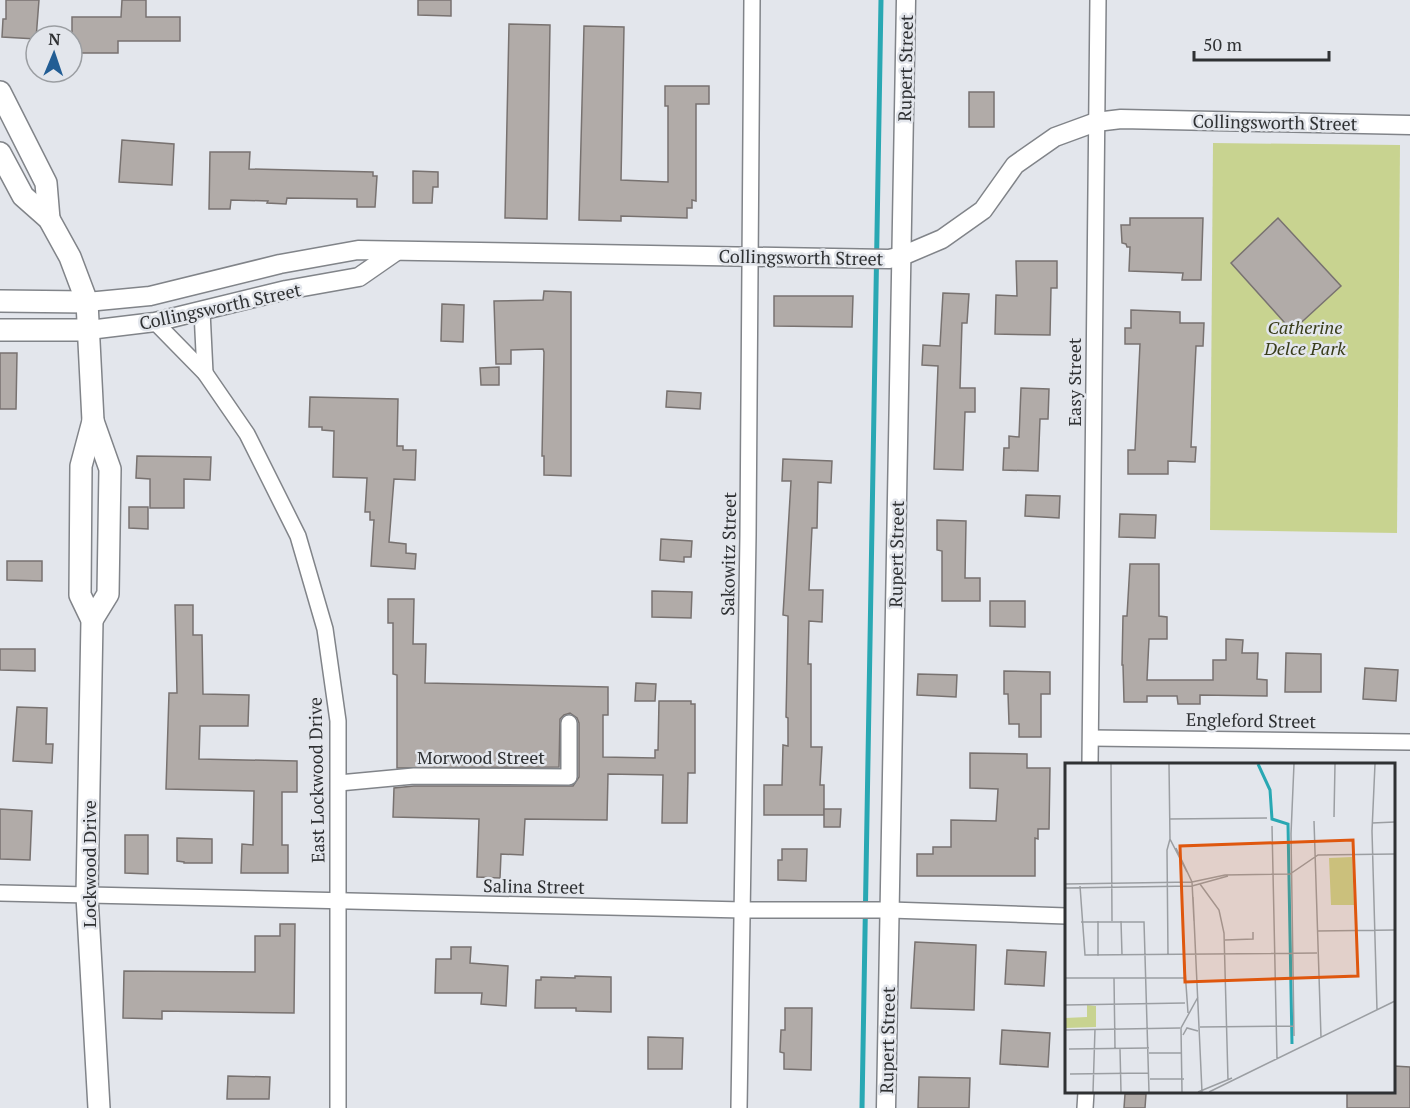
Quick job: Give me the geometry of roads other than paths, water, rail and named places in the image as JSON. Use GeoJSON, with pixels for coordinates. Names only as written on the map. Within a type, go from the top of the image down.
{"type":"FeatureCollection","features":[{"type":"Feature","properties":{"kind":"main road","name":"Lockwood Drive"},"geometry":{"type":"LineString","coordinates":[[0,92],[46,183],[49,219]]}},
{"type":"Feature","properties":{"kind":"main road","name":"Lockwood Drive"},"geometry":{"type":"LineString","coordinates":[[0,153],[23,196],[49,219],[70,257],[87,302],[93,421],[110,469],[108,594],[92,620]]}},
{"type":"Feature","properties":{"kind":"main road","name":"Collingsworth Street"},"geometry":{"type":"LineString","coordinates":[[0,301],[87,302]]}},
{"type":"Feature","properties":{"kind":"main road","name":"Collingsworth Street"},"geometry":{"type":"LineString","coordinates":[[0,330],[89,330]]}},
{"type":"Feature","properties":{"kind":"main road","name":"Lockwood Drive"},"geometry":{"type":"LineString","coordinates":[[93,421],[81,466],[80,595],[92,620],[87,896],[99,1108]]}},
{"type":"Feature","properties":{"kind":"street","name":"Sakowitz Street"},"geometry":{"type":"LineString","coordinates":[[739,1108],[751,256],[752,0]]}},
{"type":"Feature","properties":{"kind":"street","name":"Rupert Street"},"geometry":{"type":"LineString","coordinates":[[886,1108],[884,910],[896,258],[906,0]]}},
{"type":"Feature","properties":{"kind":"street","name":"Easy Street"},"geometry":{"type":"LineString","coordinates":[[1090,763],[1098,0]]}},
{"type":"Feature","properties":{"kind":"street","name":"Collingsworth Street"},"geometry":{"type":"LineString","coordinates":[[87,302],[150,296],[280,264],[358,250],[896,258],[942,239],[983,210],[1015,165],[1047,142],[1096,122],[1121,119],[1410,125]]}},
{"type":"Feature","properties":{"kind":"street","name":"Collingsworth Street"},"geometry":{"type":"LineString","coordinates":[[89,330],[155,322],[285,290],[359,277],[396,252]]}},
{"type":"Feature","properties":{"kind":"street"},"geometry":{"type":"LineString","coordinates":[[202,311],[205,373]]}},
{"type":"Feature","properties":{"kind":"street","name":"East Lockwood Drive"},"geometry":{"type":"LineString","coordinates":[[155,322],[205,373],[247,434],[298,537],[325,629],[338,721],[338,1108]]}},
{"type":"Feature","properties":{"kind":"street","name":"Morwood Street"},"geometry":{"type":"LineString","coordinates":[[339,783],[414,776],[569,777],[568,723]]}},
{"type":"Feature","properties":{"kind":"street","name":"Engleford Street"},"geometry":{"type":"LineString","coordinates":[[1091,738],[1410,742]]}},
{"type":"Feature","properties":{"kind":"street","name":"Salina Street"},"geometry":{"type":"LineString","coordinates":[[0,894],[743,910],[884,910],[1065,916]]}},
{"type":"Feature","properties":{"kind":"waterway"},"geometry":{"type":"LineString","coordinates":[[862,1108],[881,0]]}},
{"type":"Feature","properties":{"kind":"park label","name":"Catherine Delce Park"},"geometry":{"type":"Point","coordinates":[1305,337]}}]}
